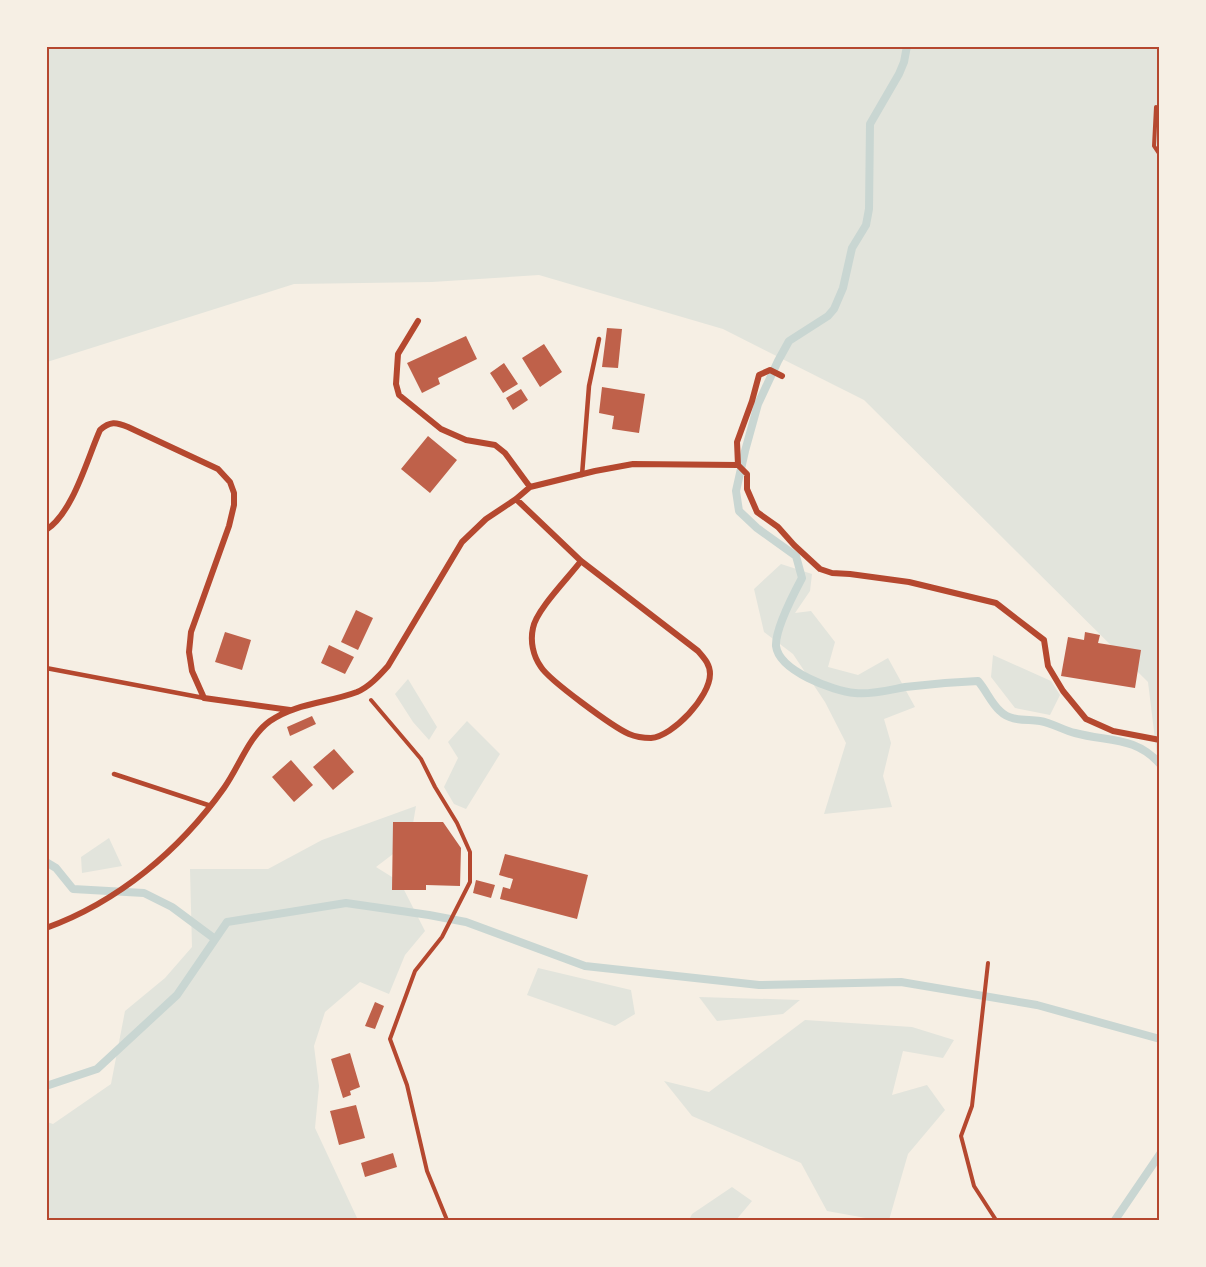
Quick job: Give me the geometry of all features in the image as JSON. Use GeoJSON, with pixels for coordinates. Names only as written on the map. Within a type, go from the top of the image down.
{"type":"FeatureCollection","features":[{"type":"Feature","properties":{"kind":"street"},"geometry":{"type":"LineString","coordinates":[[418,321],[398,354],[396,384],[399,395],[441,429],[466,440],[495,445],[505,453],[530,487]]}},
{"type":"Feature","properties":{"kind":"street"},"geometry":{"type":"LineString","coordinates":[[782,376],[770,370],[759,375],[737,442],[738,465],[747,474],[747,489],[757,512],[778,527],[820,569],[832,573],[909,582],[996,603],[1044,640],[1048,666],[1063,691],[1086,719],[1113,731],[1160,740]]}},
{"type":"Feature","properties":{"kind":"street"},"geometry":{"type":"LineString","coordinates":[[46,530],[54,525],[66,511],[100,430],[111,422],[128,427],[205,462],[224,475],[234,493],[234,505],[229,526],[191,632],[189,652],[192,671],[204,698],[290,710]]}},
{"type":"Feature","properties":{"kind":"street"},"geometry":{"type":"LineString","coordinates":[[46,928],[110,897],[158,862],[211,806],[259,731],[270,721],[290,710],[358,692],[369,684],[388,666],[462,542],[486,519],[530,487],[611,467],[633,464],[738,465]]}},
{"type":"Feature","properties":{"kind":"street"},"geometry":{"type":"LineString","coordinates":[[516,499],[581,561],[698,651],[707,661],[711,672],[710,683],[681,722],[664,735],[643,738],[622,731],[548,676],[537,660],[532,640],[534,621],[581,561]]}},
{"type":"Feature","properties":{"kind":"lane"},"geometry":{"type":"LineString","coordinates":[[582,475],[589,386],[599,339]]}},
{"type":"Feature","properties":{"kind":"lane"},"geometry":{"type":"LineString","coordinates":[[46,668],[204,698]]}},
{"type":"Feature","properties":{"kind":"lane"},"geometry":{"type":"LineString","coordinates":[[114,774],[211,806]]}},
{"type":"Feature","properties":{"kind":"path"},"geometry":{"type":"LineString","coordinates":[[1156,107],[1154,146],[1160,155]]}},
{"type":"Feature","properties":{"kind":"path"},"geometry":{"type":"LineString","coordinates":[[369,684],[371,702],[421,759],[457,823],[470,852],[470,882],[442,937],[414,971],[390,1039],[407,1085],[427,1171],[447,1221]]}},
{"type":"Feature","properties":{"kind":"path"},"geometry":{"type":"LineString","coordinates":[[988,963],[972,1106],[961,1136],[974,1186],[996,1221]]}},
{"type":"Feature","properties":{"kind":"shaded area"},"geometry":{"type":"Polygon","coordinates":[[[46,47],[1159,47],[1159,772],[1148,682],[864,400],[723,329],[539,275],[432,282],[294,284],[47,362],[46,47]]]}},
{"type":"Feature","properties":{"kind":"shaded area"},"geometry":{"type":"Polygon","coordinates":[[[781,564],[812,574],[810,591],[795,613],[811,611],[835,642],[828,667],[858,675],[888,658],[915,707],[884,719],[891,743],[883,776],[892,807],[824,814],[846,743],[825,702],[793,654],[764,632],[754,589],[781,564]]]}},
{"type":"Feature","properties":{"kind":"shaded area"},"geometry":{"type":"Polygon","coordinates":[[[993,655],[1051,681],[1060,695],[1050,715],[1015,708],[991,677],[993,655]]]}},
{"type":"Feature","properties":{"kind":"shaded area"},"geometry":{"type":"Polygon","coordinates":[[[408,679],[437,727],[429,740],[413,722],[395,694],[408,679]]]}},
{"type":"Feature","properties":{"kind":"shaded area"},"geometry":{"type":"Polygon","coordinates":[[[467,721],[500,754],[466,809],[454,804],[444,787],[458,758],[448,742],[467,721]]]}},
{"type":"Feature","properties":{"kind":"shaded area"},"geometry":{"type":"Polygon","coordinates":[[[416,806],[410,841],[376,867],[400,882],[425,931],[405,955],[389,994],[360,982],[325,1012],[314,1046],[319,1086],[315,1128],[358,1220],[47,1220],[47,1122],[53,1124],[111,1084],[125,1011],[165,978],[192,947],[190,869],[268,869],[322,840],[416,806]]]}},
{"type":"Feature","properties":{"kind":"shaded area"},"geometry":{"type":"Polygon","coordinates":[[[109,838],[122,866],[82,873],[81,857],[109,838]]]}},
{"type":"Feature","properties":{"kind":"shaded area"},"geometry":{"type":"Polygon","coordinates":[[[538,968],[631,990],[635,1014],[615,1026],[527,995],[538,968]]]}},
{"type":"Feature","properties":{"kind":"shaded area"},"geometry":{"type":"Polygon","coordinates":[[[699,997],[800,1000],[783,1014],[717,1021],[699,997]]]}},
{"type":"Feature","properties":{"kind":"shaded area"},"geometry":{"type":"Polygon","coordinates":[[[805,1020],[912,1027],[954,1040],[943,1058],[903,1051],[892,1095],[927,1085],[945,1110],[908,1154],[889,1220],[827,1211],[801,1163],[692,1116],[664,1081],[709,1092],[805,1020]]]}},
{"type":"Feature","properties":{"kind":"shaded area"},"geometry":{"type":"Polygon","coordinates":[[[732,1187],[752,1201],[736,1220],[689,1220],[692,1214],[732,1187]]]}},
{"type":"Feature","properties":{"kind":"building"},"geometry":{"type":"Polygon","coordinates":[[[607,328],[622,329],[618,368],[602,367],[607,328]]]}},
{"type":"Feature","properties":{"kind":"building"},"geometry":{"type":"Polygon","coordinates":[[[466,336],[477,359],[438,378],[440,384],[422,393],[407,363],[466,336]]]}},
{"type":"Feature","properties":{"kind":"building"},"geometry":{"type":"Polygon","coordinates":[[[544,344],[562,372],[540,387],[522,358],[544,344]]]}},
{"type":"Feature","properties":{"kind":"building"},"geometry":{"type":"Polygon","coordinates":[[[504,363],[518,384],[503,393],[490,373],[504,363]]]}},
{"type":"Feature","properties":{"kind":"building"},"geometry":{"type":"Polygon","coordinates":[[[602,387],[645,394],[639,433],[612,429],[614,416],[599,413],[602,387]]]}},
{"type":"Feature","properties":{"kind":"building"},"geometry":{"type":"Polygon","coordinates":[[[521,389],[528,400],[513,410],[506,398],[521,389]]]}},
{"type":"Feature","properties":{"kind":"building"},"geometry":{"type":"Polygon","coordinates":[[[428,436],[457,460],[430,493],[401,469],[428,436]]]}},
{"type":"Feature","properties":{"kind":"building"},"geometry":{"type":"Polygon","coordinates":[[[356,610],[373,618],[358,650],[341,642],[356,610]]]}},
{"type":"Feature","properties":{"kind":"building"},"geometry":{"type":"Polygon","coordinates":[[[225,632],[251,640],[242,670],[215,662],[225,632]]]}},
{"type":"Feature","properties":{"kind":"building"},"geometry":{"type":"Polygon","coordinates":[[[1085,632],[1100,635],[1098,643],[1141,650],[1135,688],[1061,676],[1068,637],[1084,640],[1085,632]]]}},
{"type":"Feature","properties":{"kind":"building"},"geometry":{"type":"Polygon","coordinates":[[[329,645],[354,657],[345,674],[321,663],[329,645]]]}},
{"type":"Feature","properties":{"kind":"building"},"geometry":{"type":"Polygon","coordinates":[[[312,716],[316,724],[290,736],[287,727],[312,716]]]}},
{"type":"Feature","properties":{"kind":"building"},"geometry":{"type":"Polygon","coordinates":[[[334,749],[354,772],[333,790],[313,767],[334,749]]]}},
{"type":"Feature","properties":{"kind":"building"},"geometry":{"type":"Polygon","coordinates":[[[291,760],[313,785],[294,802],[272,777],[291,760]]]}},
{"type":"Feature","properties":{"kind":"building"},"geometry":{"type":"Polygon","coordinates":[[[393,822],[443,822],[461,848],[460,886],[426,885],[426,890],[392,890],[393,822]]]}},
{"type":"Feature","properties":{"kind":"building"},"geometry":{"type":"Polygon","coordinates":[[[505,854],[588,875],[577,919],[500,899],[503,887],[510,889],[513,879],[499,875],[505,854]]]}},
{"type":"Feature","properties":{"kind":"building"},"geometry":{"type":"Polygon","coordinates":[[[476,880],[495,885],[491,898],[473,893],[476,880]]]}},
{"type":"Feature","properties":{"kind":"building"},"geometry":{"type":"Polygon","coordinates":[[[375,1002],[384,1006],[375,1029],[365,1026],[375,1002]]]}},
{"type":"Feature","properties":{"kind":"building"},"geometry":{"type":"Polygon","coordinates":[[[350,1053],[360,1087],[350,1091],[351,1095],[343,1098],[331,1059],[350,1053]]]}},
{"type":"Feature","properties":{"kind":"building"},"geometry":{"type":"Polygon","coordinates":[[[356,1105],[365,1138],[339,1145],[330,1111],[356,1105]]]}},
{"type":"Feature","properties":{"kind":"building"},"geometry":{"type":"Polygon","coordinates":[[[393,1153],[397,1167],[365,1177],[361,1163],[393,1153]]]}},
{"type":"Feature","properties":{"kind":"waterway"},"geometry":{"type":"LineString","coordinates":[[907,46],[899,74],[870,124],[869,209],[866,225],[852,248],[843,288],[834,309],[828,316],[789,341],[778,361],[758,404],[736,491],[739,511],[757,528],[796,556],[802,578],[782,621],[776,646],[779,655],[787,664],[808,678],[855,693],[978,681],[1004,715],[1044,722],[1075,733],[1131,744],[1151,755],[1160,764]]}},
{"type":"Feature","properties":{"kind":"waterway"},"geometry":{"type":"LineString","coordinates":[[46,862],[56,868],[73,889],[144,893],[172,907],[215,939]]}},
{"type":"Feature","properties":{"kind":"waterway"},"geometry":{"type":"LineString","coordinates":[[46,1086],[97,1069],[177,995],[227,922],[346,903],[466,922],[585,966],[759,985],[901,982],[1037,1005],[1160,1039]]}},
{"type":"Feature","properties":{"kind":"waterway"},"geometry":{"type":"LineString","coordinates":[[1115,1220],[1160,1154]]}}]}
